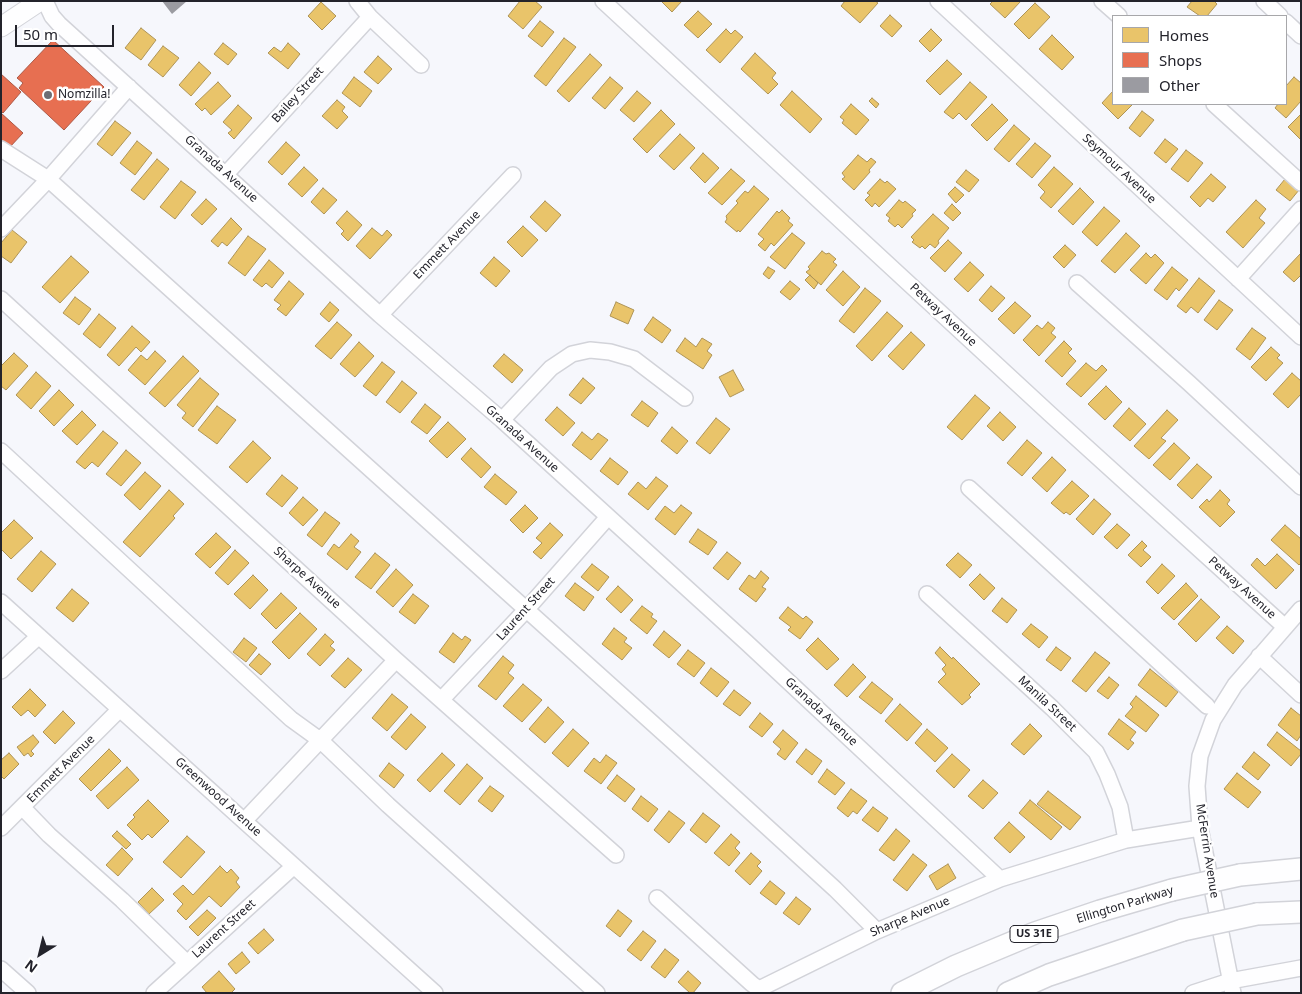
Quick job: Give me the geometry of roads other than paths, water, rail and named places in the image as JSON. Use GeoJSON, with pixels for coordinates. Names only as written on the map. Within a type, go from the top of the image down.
{"type":"FeatureCollection","features":[{"type":"Feature","properties":{"kind":"highway","name":"Ellington Parkway"},"geometry":{"type":"LineString","coordinates":[[902,993],[956,966],[1035,933],[1100,911],[1172,890],[1240,875],[1301,869]]}},
{"type":"Feature","properties":{"kind":"highway"},"geometry":{"type":"LineString","coordinates":[[1008,993],[1049,975],[1183,930],[1257,914],[1301,912]]}},
{"type":"Feature","properties":{"kind":"main road"},"geometry":{"type":"LineString","coordinates":[[1,27],[40,1]]}},
{"type":"Feature","properties":{"kind":"street","name":"Granada Avenue"},"geometry":{"type":"LineString","coordinates":[[45,1],[59,24],[380,315],[502,420],[746,642],[1000,879]]}},
{"type":"Feature","properties":{"kind":"street"},"geometry":{"type":"LineString","coordinates":[[357,1],[370,17],[421,65]]}},
{"type":"Feature","properties":{"kind":"street","name":"Petway Avenue"},"geometry":{"type":"LineString","coordinates":[[603,1],[1043,408],[1284,627]]}},
{"type":"Feature","properties":{"kind":"street","name":"Seymour Avenue"},"geometry":{"type":"LineString","coordinates":[[938,1],[1301,337]]}},
{"type":"Feature","properties":{"kind":"street"},"geometry":{"type":"LineString","coordinates":[[1102,1],[1118,15]]}},
{"type":"Feature","properties":{"kind":"street"},"geometry":{"type":"LineString","coordinates":[[1264,1],[1279,15]]}},
{"type":"Feature","properties":{"kind":"street","name":"Bailey Street"},"geometry":{"type":"LineString","coordinates":[[226,174],[370,17]]}},
{"type":"Feature","properties":{"kind":"street"},"geometry":{"type":"LineString","coordinates":[[1287,23],[1301,36]]}},
{"type":"Feature","properties":{"kind":"street"},"geometry":{"type":"LineString","coordinates":[[1,229],[129,87]]}},
{"type":"Feature","properties":{"kind":"street"},"geometry":{"type":"LineString","coordinates":[[1215,105],[1301,183]]}},
{"type":"Feature","properties":{"kind":"street"},"geometry":{"type":"LineString","coordinates":[[1,149],[48,179],[441,531],[835,889],[876,931]]}},
{"type":"Feature","properties":{"kind":"street","name":"Emmett Avenue"},"geometry":{"type":"LineString","coordinates":[[380,315],[513,175]]}},
{"type":"Feature","properties":{"kind":"street"},"geometry":{"type":"LineString","coordinates":[[1238,279],[1301,208]]}},
{"type":"Feature","properties":{"kind":"street"},"geometry":{"type":"LineString","coordinates":[[1077,283],[1301,487]]}},
{"type":"Feature","properties":{"kind":"street","name":"Sharpe Avenue"},"geometry":{"type":"LineString","coordinates":[[1,299],[396,660],[616,855]]}},
{"type":"Feature","properties":{"kind":"street"},"geometry":{"type":"LineString","coordinates":[[502,420],[551,368],[572,354],[590,350],[610,352],[634,359],[685,398]]}},
{"type":"Feature","properties":{"kind":"street"},"geometry":{"type":"LineString","coordinates":[[1,451],[291,718],[320,740],[597,993]]}},
{"type":"Feature","properties":{"kind":"street"},"geometry":{"type":"LineString","coordinates":[[970,488],[1207,706]]}},
{"type":"Feature","properties":{"kind":"street","name":"Laurent Street"},"geometry":{"type":"LineString","coordinates":[[442,699],[526,610],[608,517]]}},
{"type":"Feature","properties":{"kind":"street","name":"Manila Street"},"geometry":{"type":"LineString","coordinates":[[927,594],[1052,708],[1096,752],[1120,807],[1126,840]]}},
{"type":"Feature","properties":{"kind":"street","name":"Greenwood Avenue"},"geometry":{"type":"LineString","coordinates":[[1,602],[435,993]]}},
{"type":"Feature","properties":{"kind":"street","name":"McFerrin Avenue"},"geometry":{"type":"LineString","coordinates":[[1232,987],[1200,828],[1197,786],[1200,756],[1213,720],[1235,685],[1301,609]]}},
{"type":"Feature","properties":{"kind":"street"},"geometry":{"type":"LineString","coordinates":[[3,668],[39,636]]}},
{"type":"Feature","properties":{"kind":"street"},"geometry":{"type":"LineString","coordinates":[[1259,656],[1301,695]]}},
{"type":"Feature","properties":{"kind":"street"},"geometry":{"type":"LineString","coordinates":[[244,820],[396,660]]}},
{"type":"Feature","properties":{"kind":"street","name":"Emmett Avenue"},"geometry":{"type":"LineString","coordinates":[[1,828],[120,709]]}},
{"type":"Feature","properties":{"kind":"street"},"geometry":{"type":"LineString","coordinates":[[23,808],[49,835],[122,900],[187,963]]}},
{"type":"Feature","properties":{"kind":"street","name":"Sharpe Avenue"},"geometry":{"type":"LineString","coordinates":[[657,898],[752,984],[760,989],[876,931],[1000,879],[1126,840],[1200,828]]}},
{"type":"Feature","properties":{"kind":"street","name":"Laurent Street"},"geometry":{"type":"LineString","coordinates":[[154,993],[294,866]]}},
{"type":"Feature","properties":{"kind":"street"},"geometry":{"type":"LineString","coordinates":[[1193,993],[1232,987],[1301,968]]}},
{"type":"Feature","properties":{"kind":"street"},"geometry":{"type":"LineString","coordinates":[[1,969],[28,993]]}},
{"type":"Feature","properties":{"kind":"place","name":"Nomzilla!"},"geometry":{"type":"Point","coordinates":[48,95]}}]}
